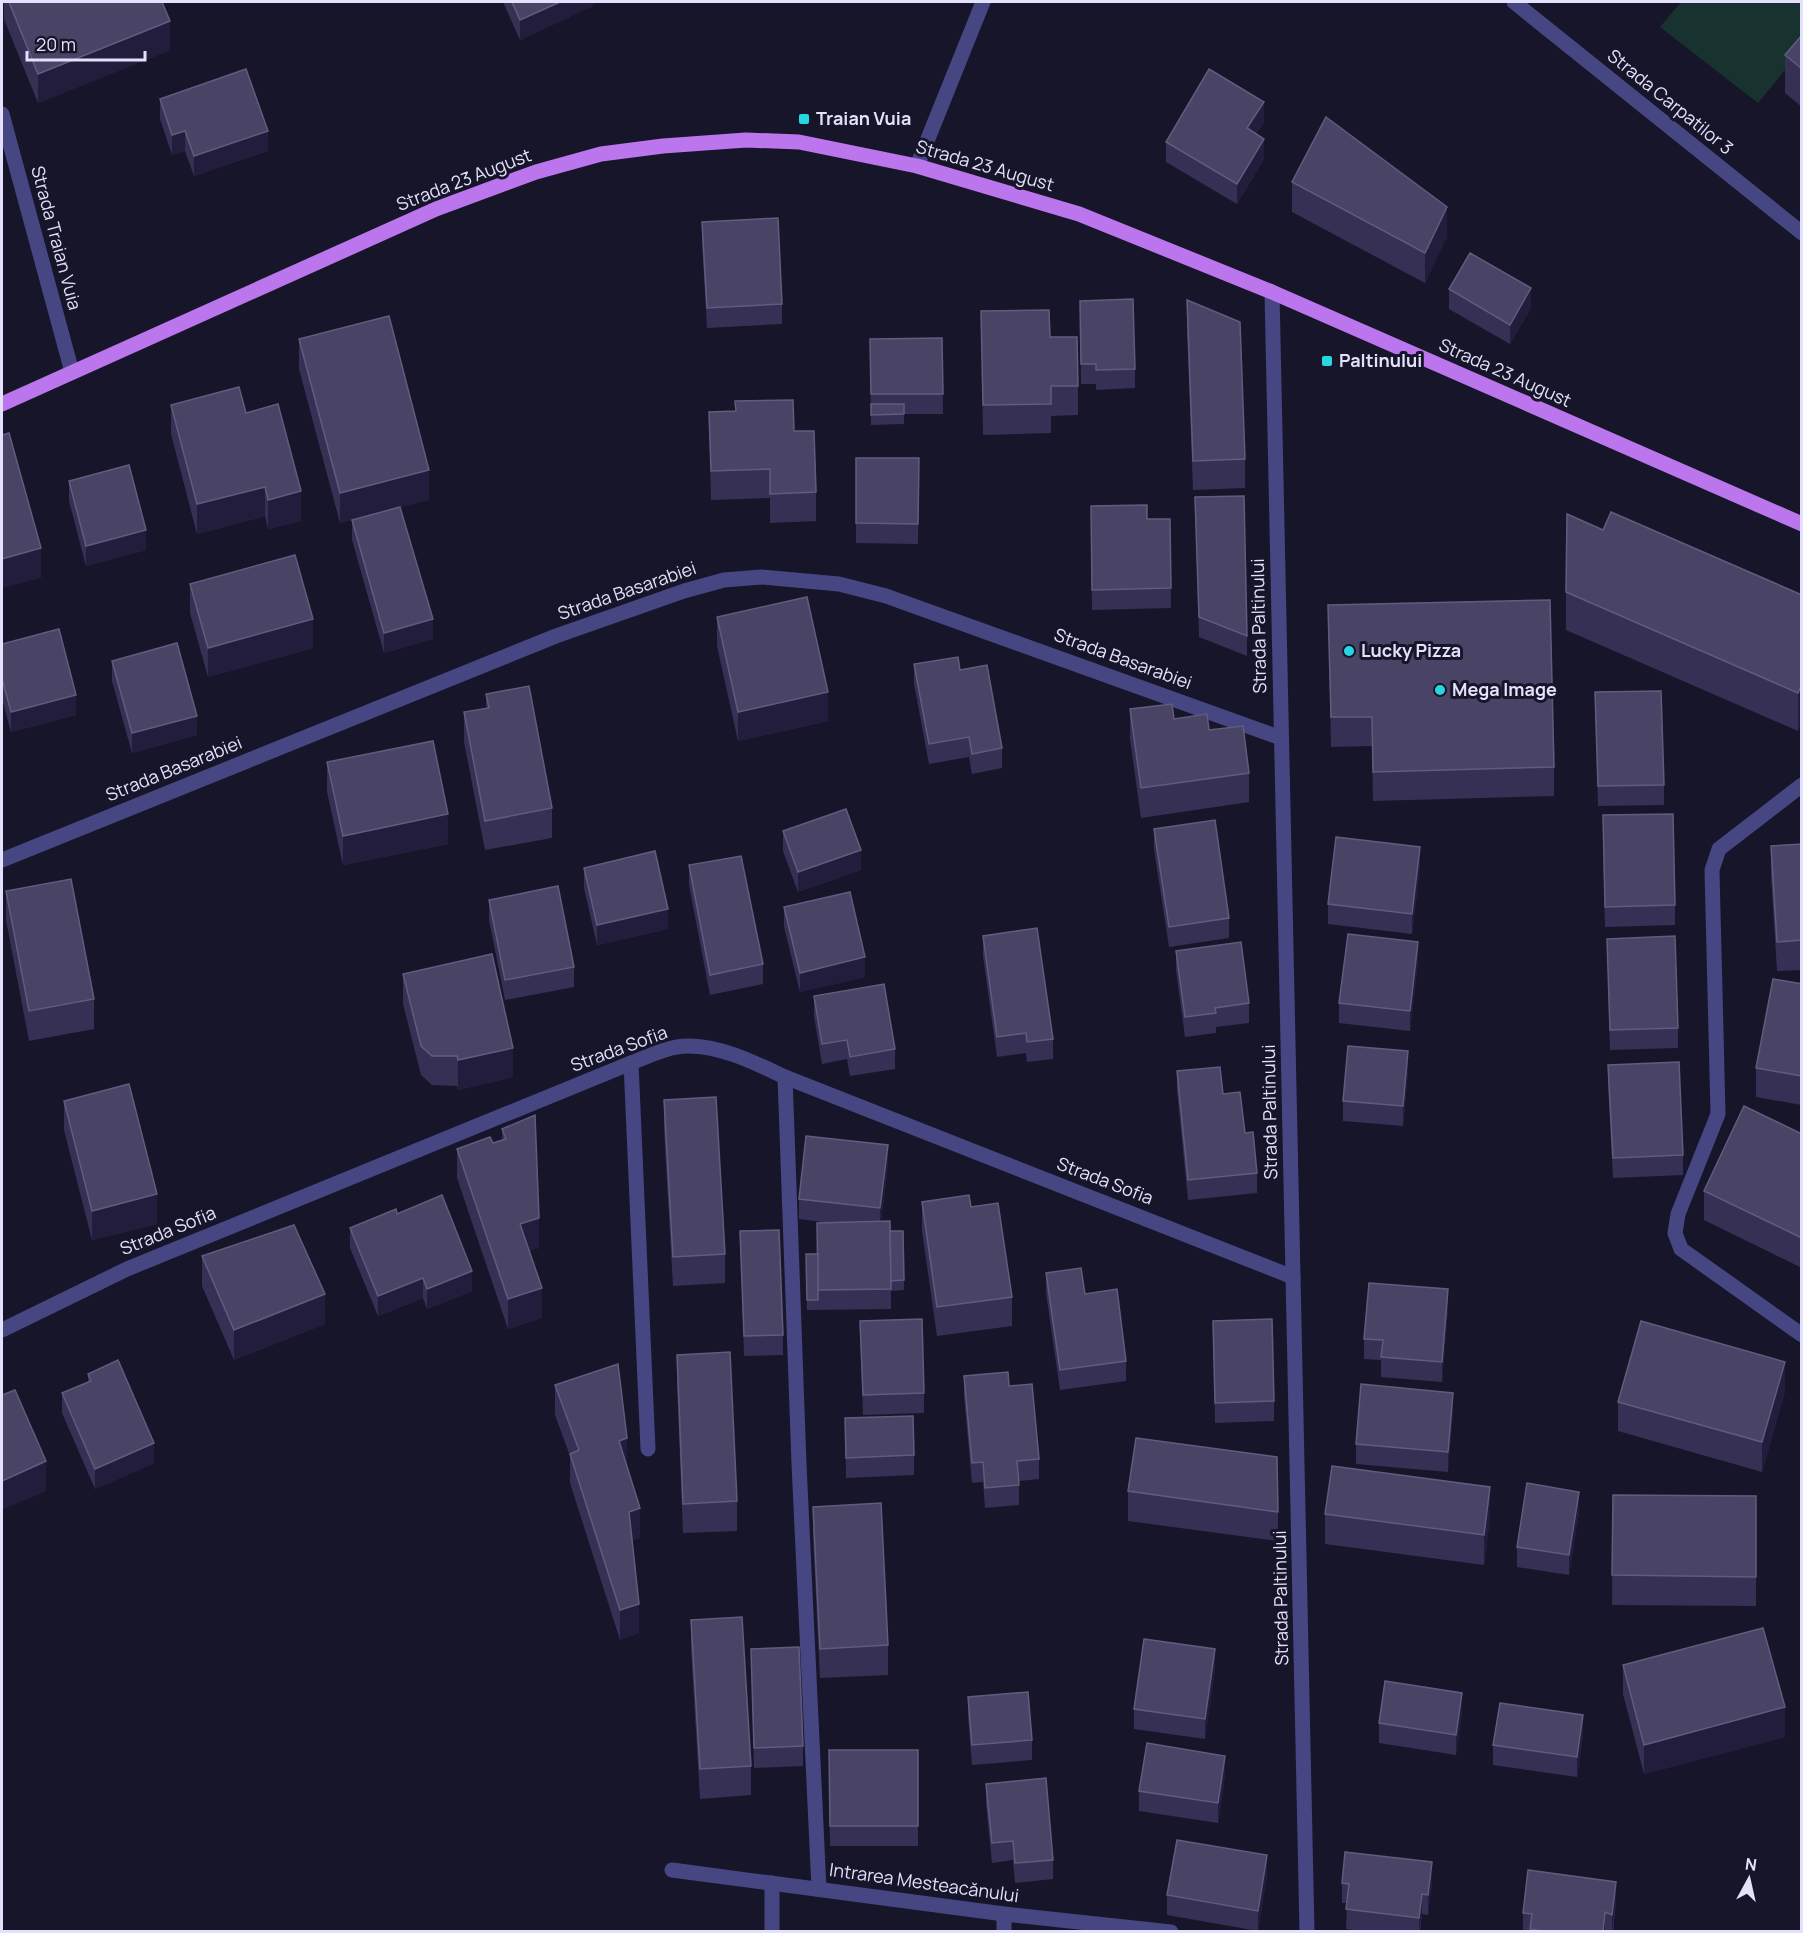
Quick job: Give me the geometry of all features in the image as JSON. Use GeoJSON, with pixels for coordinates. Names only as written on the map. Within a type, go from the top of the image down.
{"type":"FeatureCollection","features":[{"type":"Feature","properties":{"kind":"main road","name":"Strada 23 August"},"geometry":{"type":"LineString","coordinates":[[2,404],[475,193],[536,172],[601,154],[663,146],[746,140],[799,142],[917,166],[1079,214],[1272,292],[1802,524]]}},
{"type":"Feature","properties":{"kind":"street"},"geometry":{"type":"LineString","coordinates":[[917,166],[983,2]]}},
{"type":"Feature","properties":{"kind":"street","name":"Strada Carpatilor 3"},"geometry":{"type":"LineString","coordinates":[[1514,2],[1802,233]]}},
{"type":"Feature","properties":{"kind":"street","name":"Strada Traian Vuia"},"geometry":{"type":"LineString","coordinates":[[2,114],[72,372]]}},
{"type":"Feature","properties":{"kind":"street","name":"Strada Paltinului"},"geometry":{"type":"LineString","coordinates":[[1272,292],[1307,1932]]}},
{"type":"Feature","properties":{"kind":"street","name":"Strada Basarabiei"},"geometry":{"type":"LineString","coordinates":[[2,860],[556,636],[684,591],[724,580],[760,577],[839,584],[886,596],[1281,738]]}},
{"type":"Feature","properties":{"kind":"street"},"geometry":{"type":"LineString","coordinates":[[1802,785],[1719,849],[1712,870],[1718,1114],[1678,1214],[1675,1233],[1681,1249],[1802,1335]]}},
{"type":"Feature","properties":{"kind":"street","name":"Strada Sofia"},"geometry":{"type":"LineString","coordinates":[[2,1330],[127,1269],[631,1063],[662,1051],[687,1046],[710,1048],[748,1059],[785,1077],[1293,1277]]}},
{"type":"Feature","properties":{"kind":"street"},"geometry":{"type":"LineString","coordinates":[[631,1063],[648,1449]]}},
{"type":"Feature","properties":{"kind":"street"},"geometry":{"type":"LineString","coordinates":[[785,1077],[799,1464],[817,1804],[819,1889]]}},
{"type":"Feature","properties":{"kind":"street","name":"Intrarea Mesteacănului"},"geometry":{"type":"LineString","coordinates":[[672,1870],[1004,1914],[1171,1932]]}},
{"type":"Feature","properties":{"kind":"street"},"geometry":{"type":"LineString","coordinates":[[772,1883],[772,1932]]}},
{"type":"Feature","properties":{"kind":"street"},"geometry":{"type":"LineString","coordinates":[[1004,1914],[1004,1932]]}},
{"type":"Feature","properties":{"kind":"green space"},"geometry":{"type":"Polygon","coordinates":[[[1681,2],[1801,2],[1801,51],[1758,103],[1660,27],[1681,2]]]}},
{"type":"Feature","properties":{"kind":"building"},"geometry":{"type":"Polygon","coordinates":[[[9,2],[162,2],[170,21],[38,74],[9,2]]]}},
{"type":"Feature","properties":{"kind":"building"},"geometry":{"type":"Polygon","coordinates":[[[512,2],[560,2],[520,20],[512,2]]]}},
{"type":"Feature","properties":{"kind":"building"},"geometry":{"type":"Polygon","coordinates":[[[1802,35],[1802,69],[1785,55],[1802,35]]]}},
{"type":"Feature","properties":{"kind":"building"},"geometry":{"type":"Polygon","coordinates":[[[246,69],[268,131],[194,156],[185,131],[172,135],[160,99],[246,69]]]}},
{"type":"Feature","properties":{"kind":"building"},"geometry":{"type":"Polygon","coordinates":[[[1209,69],[1264,102],[1247,128],[1264,139],[1237,184],[1166,142],[1209,69]]]}},
{"type":"Feature","properties":{"kind":"building"},"geometry":{"type":"Polygon","coordinates":[[[1326,117],[1447,207],[1425,253],[1292,182],[1326,117]]]}},
{"type":"Feature","properties":{"kind":"building"},"geometry":{"type":"Polygon","coordinates":[[[778,218],[782,304],[707,308],[702,222],[778,218]]]}},
{"type":"Feature","properties":{"kind":"building"},"geometry":{"type":"Polygon","coordinates":[[[1470,253],[1531,288],[1510,325],[1449,289],[1470,253]]]}},
{"type":"Feature","properties":{"kind":"building"},"geometry":{"type":"Polygon","coordinates":[[[1133,299],[1135,369],[1096,370],[1096,364],[1081,364],[1080,301],[1133,299]]]}},
{"type":"Feature","properties":{"kind":"building"},"geometry":{"type":"Polygon","coordinates":[[[1187,300],[1240,322],[1245,459],[1193,461],[1187,300]]]}},
{"type":"Feature","properties":{"kind":"building"},"geometry":{"type":"Polygon","coordinates":[[[1049,310],[1050,337],[1077,337],[1078,386],[1051,386],[1051,404],[983,405],[981,311],[1049,310]]]}},
{"type":"Feature","properties":{"kind":"building"},"geometry":{"type":"Polygon","coordinates":[[[389,316],[429,470],[340,493],[299,339],[389,316]]]}},
{"type":"Feature","properties":{"kind":"building"},"geometry":{"type":"Polygon","coordinates":[[[942,338],[943,394],[871,394],[870,339],[942,338]]]}},
{"type":"Feature","properties":{"kind":"building"},"geometry":{"type":"Polygon","coordinates":[[[239,387],[246,413],[278,404],[301,491],[268,500],[265,487],[197,504],[171,405],[239,387]]]}},
{"type":"Feature","properties":{"kind":"building"},"geometry":{"type":"Polygon","coordinates":[[[793,400],[794,431],[814,431],[816,492],[770,494],[770,469],[711,471],[709,412],[736,411],[735,401],[793,400]]]}},
{"type":"Feature","properties":{"kind":"building"},"geometry":{"type":"Polygon","coordinates":[[[871,404],[904,404],[904,414],[871,415],[871,404]]]}},
{"type":"Feature","properties":{"kind":"building"},"geometry":{"type":"Polygon","coordinates":[[[9,433],[41,548],[2,559],[2,435],[9,433]]]}},
{"type":"Feature","properties":{"kind":"building"},"geometry":{"type":"Polygon","coordinates":[[[856,458],[919,458],[918,524],[856,523],[856,458]]]}},
{"type":"Feature","properties":{"kind":"building"},"geometry":{"type":"Polygon","coordinates":[[[129,465],[146,530],[86,546],[69,481],[129,465]]]}},
{"type":"Feature","properties":{"kind":"building"},"geometry":{"type":"Polygon","coordinates":[[[1244,496],[1247,636],[1199,617],[1195,497],[1244,496]]]}},
{"type":"Feature","properties":{"kind":"building"},"geometry":{"type":"Polygon","coordinates":[[[1147,505],[1147,519],[1170,519],[1171,588],[1092,590],[1091,506],[1147,505]]]}},
{"type":"Feature","properties":{"kind":"building"},"geometry":{"type":"Polygon","coordinates":[[[400,507],[433,619],[384,633],[352,520],[400,507]]]}},
{"type":"Feature","properties":{"kind":"building"},"geometry":{"type":"Polygon","coordinates":[[[1611,512],[1802,595],[1802,684],[1798,693],[1566,592],[1567,514],[1603,530],[1611,512]]]}},
{"type":"Feature","properties":{"kind":"building"},"geometry":{"type":"Polygon","coordinates":[[[295,555],[313,619],[208,648],[190,584],[295,555]]]}},
{"type":"Feature","properties":{"kind":"building"},"geometry":{"type":"Polygon","coordinates":[[[807,597],[828,692],[738,712],[717,617],[807,597]]]}},
{"type":"Feature","properties":{"kind":"building","name":"Mega Image"},"geometry":{"type":"Polygon","coordinates":[[[1550,600],[1554,767],[1373,772],[1372,717],[1331,717],[1328,605],[1550,600]]]}},
{"type":"Feature","properties":{"kind":"building"},"geometry":{"type":"Polygon","coordinates":[[[59,629],[76,695],[11,712],[2,679],[2,644],[59,629]]]}},
{"type":"Feature","properties":{"kind":"building"},"geometry":{"type":"Polygon","coordinates":[[[177,643],[197,716],[132,733],[112,661],[177,643]]]}},
{"type":"Feature","properties":{"kind":"building"},"geometry":{"type":"Polygon","coordinates":[[[958,657],[960,670],[987,665],[1002,748],[972,754],[969,737],[929,744],[914,664],[958,657]]]}},
{"type":"Feature","properties":{"kind":"building"},"geometry":{"type":"Polygon","coordinates":[[[529,686],[552,808],[485,821],[464,712],[489,708],[486,694],[529,686]]]}},
{"type":"Feature","properties":{"kind":"building"},"geometry":{"type":"Polygon","coordinates":[[[1661,691],[1664,785],[1598,786],[1595,692],[1661,691]]]}},
{"type":"Feature","properties":{"kind":"building"},"geometry":{"type":"Polygon","coordinates":[[[1172,704],[1174,719],[1207,714],[1209,730],[1243,726],[1249,773],[1141,788],[1130,709],[1172,704]]]}},
{"type":"Feature","properties":{"kind":"building"},"geometry":{"type":"Polygon","coordinates":[[[433,741],[448,814],[343,836],[327,762],[433,741]]]}},
{"type":"Feature","properties":{"kind":"building"},"geometry":{"type":"Polygon","coordinates":[[[846,809],[861,850],[798,872],[783,831],[846,809]]]}},
{"type":"Feature","properties":{"kind":"building"},"geometry":{"type":"Polygon","coordinates":[[[1673,814],[1675,905],[1605,907],[1603,815],[1673,814]]]}},
{"type":"Feature","properties":{"kind":"building"},"geometry":{"type":"Polygon","coordinates":[[[1215,820],[1229,918],[1169,927],[1154,829],[1215,820]]]}},
{"type":"Feature","properties":{"kind":"building"},"geometry":{"type":"Polygon","coordinates":[[[1336,837],[1420,847],[1412,914],[1328,904],[1336,837]]]}},
{"type":"Feature","properties":{"kind":"building"},"geometry":{"type":"Polygon","coordinates":[[[1802,844],[1802,940],[1777,942],[1771,846],[1802,844]]]}},
{"type":"Feature","properties":{"kind":"building"},"geometry":{"type":"Polygon","coordinates":[[[655,851],[668,909],[597,925],[584,868],[655,851]]]}},
{"type":"Feature","properties":{"kind":"building"},"geometry":{"type":"Polygon","coordinates":[[[741,856],[763,964],[710,975],[689,865],[741,856]]]}},
{"type":"Feature","properties":{"kind":"building"},"geometry":{"type":"Polygon","coordinates":[[[71,879],[94,999],[29,1011],[6,891],[71,879]]]}},
{"type":"Feature","properties":{"kind":"building"},"geometry":{"type":"Polygon","coordinates":[[[558,886],[574,967],[505,980],[489,900],[558,886]]]}},
{"type":"Feature","properties":{"kind":"building"},"geometry":{"type":"Polygon","coordinates":[[[850,892],[865,957],[800,973],[784,907],[850,892]]]}},
{"type":"Feature","properties":{"kind":"building"},"geometry":{"type":"Polygon","coordinates":[[[1037,928],[1053,1039],[1027,1042],[1026,1033],[997,1037],[983,936],[1037,928]]]}},
{"type":"Feature","properties":{"kind":"building"},"geometry":{"type":"Polygon","coordinates":[[[1348,934],[1418,942],[1410,1011],[1339,1003],[1348,934]]]}},
{"type":"Feature","properties":{"kind":"building"},"geometry":{"type":"Polygon","coordinates":[[[1675,936],[1678,1028],[1610,1030],[1607,939],[1675,936]]]}},
{"type":"Feature","properties":{"kind":"building"},"geometry":{"type":"Polygon","coordinates":[[[1241,942],[1249,1003],[1215,1008],[1216,1013],[1185,1017],[1176,951],[1241,942]]]}},
{"type":"Feature","properties":{"kind":"building"},"geometry":{"type":"Polygon","coordinates":[[[492,954],[513,1048],[458,1060],[457,1056],[432,1056],[421,1046],[403,974],[492,954]]]}},
{"type":"Feature","properties":{"kind":"building"},"geometry":{"type":"Polygon","coordinates":[[[1773,979],[1802,984],[1802,1076],[1756,1068],[1773,979]]]}},
{"type":"Feature","properties":{"kind":"building"},"geometry":{"type":"Polygon","coordinates":[[[884,984],[895,1049],[850,1057],[847,1040],[822,1044],[814,996],[884,984]]]}},
{"type":"Feature","properties":{"kind":"building"},"geometry":{"type":"Polygon","coordinates":[[[1348,1046],[1408,1051],[1403,1106],[1343,1101],[1348,1046]]]}},
{"type":"Feature","properties":{"kind":"building"},"geometry":{"type":"Polygon","coordinates":[[[1679,1062],[1683,1155],[1613,1158],[1608,1065],[1679,1062]]]}},
{"type":"Feature","properties":{"kind":"building"},"geometry":{"type":"Polygon","coordinates":[[[1220,1067],[1223,1094],[1240,1092],[1245,1133],[1253,1132],[1257,1173],[1188,1180],[1177,1071],[1220,1067]]]}},
{"type":"Feature","properties":{"kind":"building"},"geometry":{"type":"Polygon","coordinates":[[[129,1084],[157,1194],[92,1211],[64,1101],[129,1084]]]}},
{"type":"Feature","properties":{"kind":"building"},"geometry":{"type":"Polygon","coordinates":[[[716,1097],[725,1254],[673,1257],[664,1100],[716,1097]]]}},
{"type":"Feature","properties":{"kind":"building"},"geometry":{"type":"Polygon","coordinates":[[[1744,1106],[1802,1134],[1802,1238],[1704,1191],[1744,1106]]]}},
{"type":"Feature","properties":{"kind":"building"},"geometry":{"type":"Polygon","coordinates":[[[535,1115],[539,1218],[520,1224],[542,1288],[508,1299],[457,1149],[490,1137],[493,1143],[506,1139],[502,1129],[535,1115]]]}},
{"type":"Feature","properties":{"kind":"building"},"geometry":{"type":"Polygon","coordinates":[[[806,1136],[888,1145],[880,1208],[799,1199],[806,1136]]]}},
{"type":"Feature","properties":{"kind":"building"},"geometry":{"type":"Polygon","coordinates":[[[442,1195],[472,1271],[427,1289],[423,1278],[378,1296],[350,1228],[396,1209],[397,1214],[442,1195]]]}},
{"type":"Feature","properties":{"kind":"building"},"geometry":{"type":"Polygon","coordinates":[[[969,1195],[971,1207],[998,1203],[1012,1297],[937,1307],[922,1202],[969,1195]]]}},
{"type":"Feature","properties":{"kind":"building"},"geometry":{"type":"Polygon","coordinates":[[[890,1221],[891,1289],[818,1290],[817,1223],[890,1221]]]}},
{"type":"Feature","properties":{"kind":"building"},"geometry":{"type":"Polygon","coordinates":[[[294,1225],[325,1294],[234,1330],[202,1256],[294,1225]]]}},
{"type":"Feature","properties":{"kind":"building"},"geometry":{"type":"Polygon","coordinates":[[[779,1230],[783,1335],[744,1336],[740,1231],[779,1230]]]}},
{"type":"Feature","properties":{"kind":"building"},"geometry":{"type":"Polygon","coordinates":[[[890,1231],[903,1231],[904,1280],[891,1281],[890,1231]]]}},
{"type":"Feature","properties":{"kind":"building"},"geometry":{"type":"Polygon","coordinates":[[[806,1254],[818,1254],[818,1300],[807,1300],[806,1254]]]}},
{"type":"Feature","properties":{"kind":"building"},"geometry":{"type":"Polygon","coordinates":[[[1081,1268],[1085,1294],[1117,1289],[1126,1361],[1060,1370],[1046,1273],[1081,1268]]]}},
{"type":"Feature","properties":{"kind":"building"},"geometry":{"type":"Polygon","coordinates":[[[1369,1283],[1448,1289],[1442,1362],[1381,1357],[1383,1340],[1364,1339],[1369,1283]]]}},
{"type":"Feature","properties":{"kind":"building"},"geometry":{"type":"Polygon","coordinates":[[[922,1319],[924,1393],[863,1395],[860,1321],[922,1319]]]}},
{"type":"Feature","properties":{"kind":"building"},"geometry":{"type":"Polygon","coordinates":[[[1272,1319],[1274,1401],[1215,1403],[1213,1321],[1272,1319]]]}},
{"type":"Feature","properties":{"kind":"building"},"geometry":{"type":"Polygon","coordinates":[[[1641,1321],[1785,1362],[1762,1442],[1618,1402],[1641,1321]]]}},
{"type":"Feature","properties":{"kind":"building"},"geometry":{"type":"Polygon","coordinates":[[[730,1352],[737,1501],[683,1504],[677,1355],[730,1352]]]}},
{"type":"Feature","properties":{"kind":"building"},"geometry":{"type":"Polygon","coordinates":[[[118,1360],[154,1443],[95,1469],[62,1393],[91,1381],[88,1374],[118,1360]]]}},
{"type":"Feature","properties":{"kind":"building"},"geometry":{"type":"Polygon","coordinates":[[[618,1364],[627,1438],[619,1441],[640,1508],[629,1512],[639,1604],[620,1610],[570,1454],[579,1450],[555,1385],[618,1364]]]}},
{"type":"Feature","properties":{"kind":"building"},"geometry":{"type":"Polygon","coordinates":[[[1008,1372],[1009,1386],[1032,1384],[1039,1459],[1017,1461],[1019,1485],[985,1488],[983,1462],[972,1463],[964,1376],[1008,1372]]]}},
{"type":"Feature","properties":{"kind":"building"},"geometry":{"type":"Polygon","coordinates":[[[1361,1384],[1453,1393],[1448,1452],[1356,1444],[1361,1384]]]}},
{"type":"Feature","properties":{"kind":"building"},"geometry":{"type":"Polygon","coordinates":[[[15,1390],[46,1461],[2,1481],[2,1395],[15,1390]]]}},
{"type":"Feature","properties":{"kind":"building"},"geometry":{"type":"Polygon","coordinates":[[[913,1416],[914,1455],[846,1458],[845,1418],[913,1416]]]}},
{"type":"Feature","properties":{"kind":"building"},"geometry":{"type":"Polygon","coordinates":[[[1136,1438],[1277,1457],[1278,1512],[1128,1491],[1136,1438]]]}},
{"type":"Feature","properties":{"kind":"building"},"geometry":{"type":"Polygon","coordinates":[[[1332,1466],[1490,1487],[1484,1535],[1325,1514],[1332,1466]]]}},
{"type":"Feature","properties":{"kind":"building"},"geometry":{"type":"Polygon","coordinates":[[[1527,1483],[1579,1492],[1569,1555],[1517,1547],[1527,1483]]]}},
{"type":"Feature","properties":{"kind":"building"},"geometry":{"type":"Polygon","coordinates":[[[1613,1495],[1756,1496],[1756,1577],[1612,1575],[1613,1495]]]}},
{"type":"Feature","properties":{"kind":"building"},"geometry":{"type":"Polygon","coordinates":[[[881,1503],[888,1645],[820,1649],[813,1507],[881,1503]]]}},
{"type":"Feature","properties":{"kind":"building"},"geometry":{"type":"Polygon","coordinates":[[[742,1617],[751,1766],[700,1769],[691,1620],[742,1617]]]}},
{"type":"Feature","properties":{"kind":"building"},"geometry":{"type":"Polygon","coordinates":[[[1763,1628],[1785,1707],[1644,1745],[1623,1665],[1763,1628]]]}},
{"type":"Feature","properties":{"kind":"building"},"geometry":{"type":"Polygon","coordinates":[[[1144,1639],[1215,1649],[1205,1719],[1134,1709],[1144,1639]]]}},
{"type":"Feature","properties":{"kind":"building"},"geometry":{"type":"Polygon","coordinates":[[[799,1647],[803,1746],[754,1748],[751,1649],[799,1647]]]}},
{"type":"Feature","properties":{"kind":"building"},"geometry":{"type":"Polygon","coordinates":[[[1385,1681],[1462,1693],[1456,1735],[1379,1723],[1385,1681]]]}},
{"type":"Feature","properties":{"kind":"building"},"geometry":{"type":"Polygon","coordinates":[[[1028,1692],[1032,1740],[972,1745],[968,1697],[1028,1692]]]}},
{"type":"Feature","properties":{"kind":"building"},"geometry":{"type":"Polygon","coordinates":[[[1500,1703],[1583,1715],[1577,1757],[1493,1745],[1500,1703]]]}},
{"type":"Feature","properties":{"kind":"building"},"geometry":{"type":"Polygon","coordinates":[[[1147,1743],[1225,1756],[1218,1803],[1139,1791],[1147,1743]]]}},
{"type":"Feature","properties":{"kind":"building"},"geometry":{"type":"Polygon","coordinates":[[[829,1750],[918,1750],[918,1826],[830,1826],[829,1750]]]}},
{"type":"Feature","properties":{"kind":"building"},"geometry":{"type":"Polygon","coordinates":[[[1046,1778],[1053,1860],[1015,1863],[1013,1841],[992,1843],[986,1784],[1046,1778]]]}},
{"type":"Feature","properties":{"kind":"building"},"geometry":{"type":"Polygon","coordinates":[[[1177,1840],[1267,1855],[1258,1911],[1167,1895],[1177,1840]]]}},
{"type":"Feature","properties":{"kind":"building"},"geometry":{"type":"Polygon","coordinates":[[[1345,1852],[1432,1862],[1428,1895],[1422,1894],[1419,1918],[1346,1909],[1349,1884],[1342,1883],[1345,1852]]]}},
{"type":"Feature","properties":{"kind":"building"},"geometry":{"type":"Polygon","coordinates":[[[1528,1870],[1616,1882],[1612,1915],[1605,1912],[1603,1932],[1548,1932],[1530,1929],[1532,1914],[1523,1913],[1528,1870]]]}},
{"type":"Feature","properties":{"kind":"place","name":"Traian Vuia"},"geometry":{"type":"Point","coordinates":[804,119]}},
{"type":"Feature","properties":{"kind":"place","name":"Paltinului"},"geometry":{"type":"Point","coordinates":[1327,361]}},
{"type":"Feature","properties":{"kind":"place","name":"Lucky Pizza"},"geometry":{"type":"Point","coordinates":[1349,651]}},
{"type":"Feature","properties":{"kind":"place","name":"Mega Image"},"geometry":{"type":"Point","coordinates":[1440,690]}}]}
